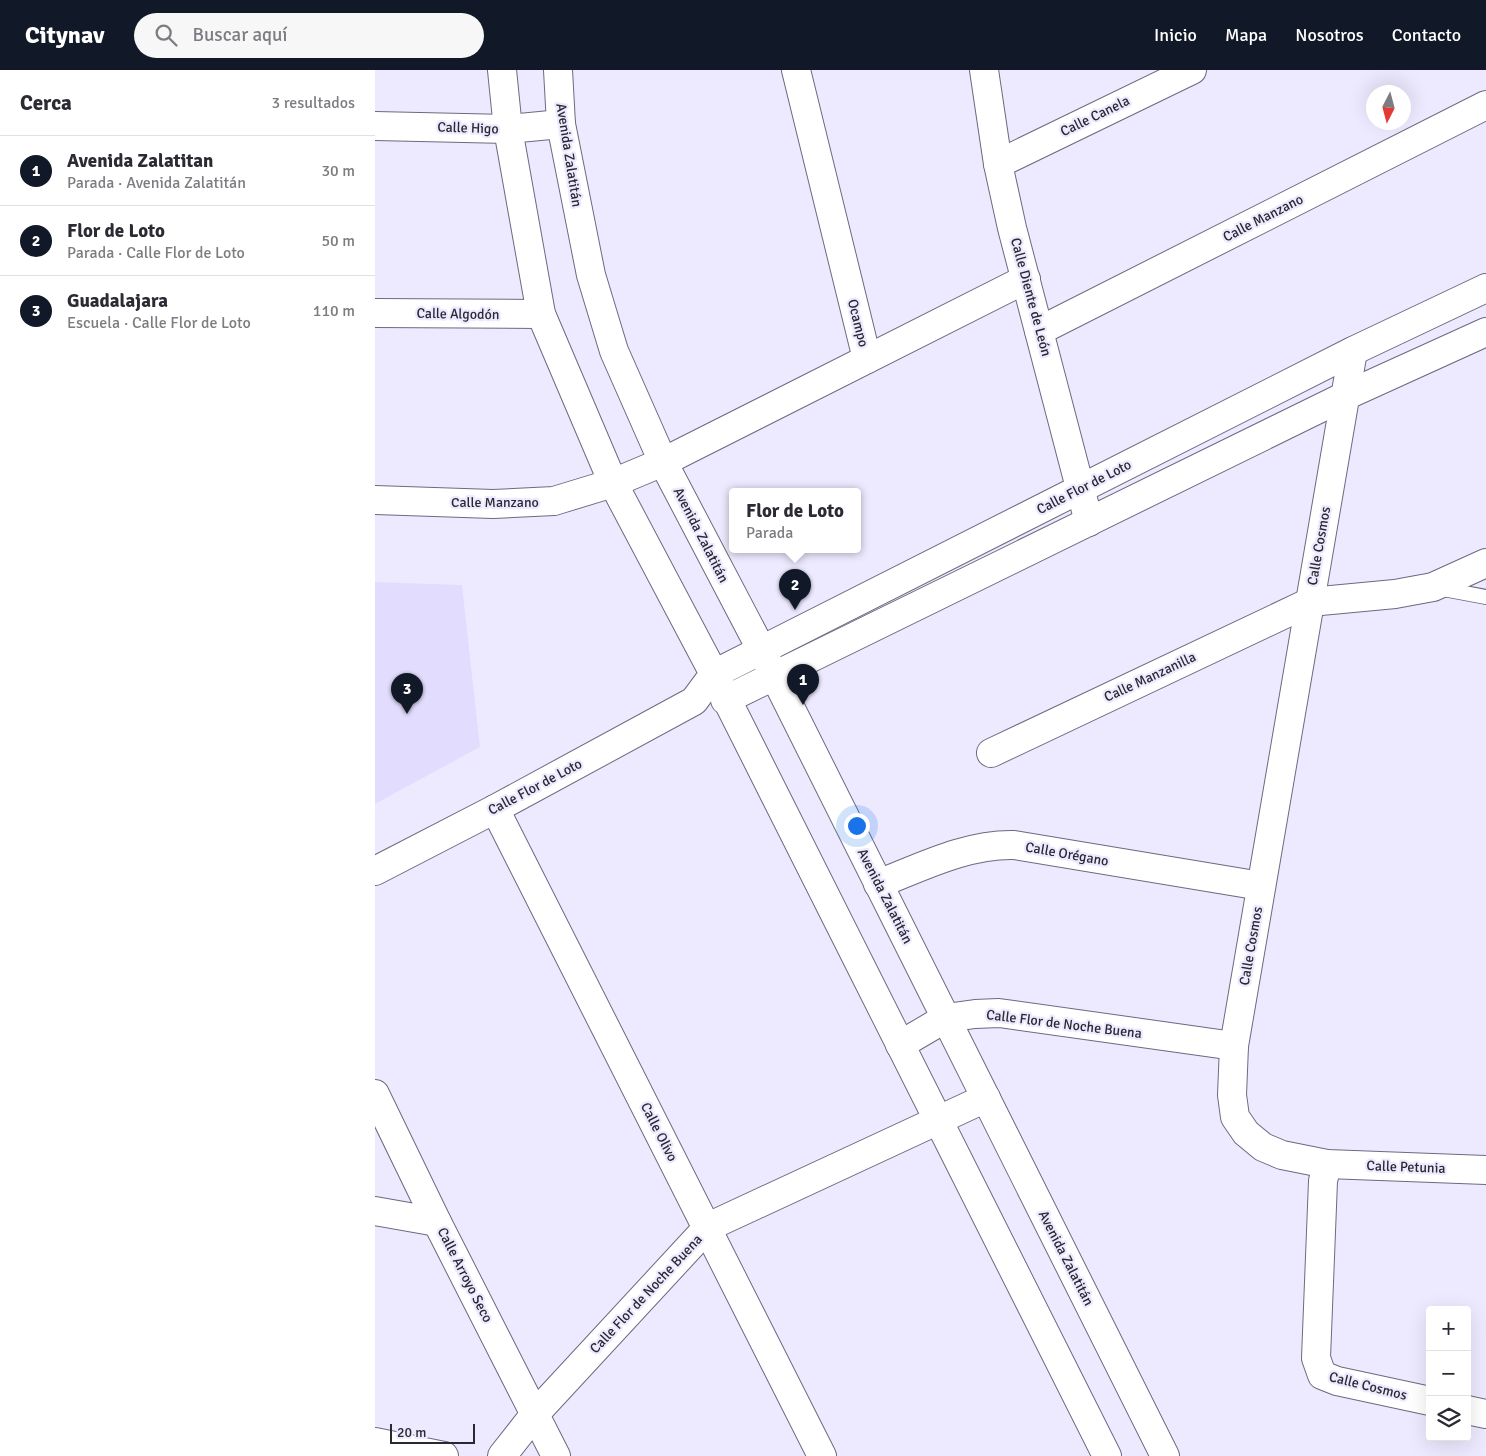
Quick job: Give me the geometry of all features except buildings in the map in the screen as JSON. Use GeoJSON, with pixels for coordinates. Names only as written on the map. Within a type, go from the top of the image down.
{"type":"FeatureCollection","features":[{"type":"Feature","properties":{"kind":"street"},"geometry":{"type":"LineString","coordinates":[[502,70],[508,129],[541,314],[613,483],[714,674],[725,700],[1107,1456]]}},
{"type":"Feature","properties":{"kind":"street","name":"Avenida Zalatitán"},"geometry":{"type":"LineString","coordinates":[[558,70],[561,124],[591,276],[611,342],[663,462],[761,649],[1165,1456]]}},
{"type":"Feature","properties":{"kind":"street","name":"Ocampo"},"geometry":{"type":"LineString","coordinates":[[613,483],[663,462],[867,359],[796,70]]}},
{"type":"Feature","properties":{"kind":"street","name":"Calle Diente de León"},"geometry":{"type":"LineString","coordinates":[[984,70],[998,164],[1089,522]]}},
{"type":"Feature","properties":{"kind":"street","name":"Calle Canela"},"geometry":{"type":"LineString","coordinates":[[998,164],[1150,79],[1192,70]]}},
{"type":"Feature","properties":{"kind":"street","name":"Calle Manzano"},"geometry":{"type":"LineString","coordinates":[[1039,331],[1486,105]]}},
{"type":"Feature","properties":{"kind":"street","name":"Calle Higo"},"geometry":{"type":"LineString","coordinates":[[375,126],[508,129],[561,124]]}},
{"type":"Feature","properties":{"kind":"street"},"geometry":{"type":"LineString","coordinates":[[867,359],[1026,279]]}},
{"type":"Feature","properties":{"kind":"street","name":"Calle Flor de Loto"},"geometry":{"type":"LineString","coordinates":[[375,871],[495,809],[694,701],[714,674],[761,649],[1353,351],[1486,288]]}},
{"type":"Feature","properties":{"kind":"street","name":"Calle Algodón"},"geometry":{"type":"LineString","coordinates":[[375,313],[541,314]]}},
{"type":"Feature","properties":{"kind":"street","name":"Calle Flor de Loto"},"geometry":{"type":"LineString","coordinates":[[694,701],[725,700],[775,677],[1345,396],[1486,332]]}},
{"type":"Feature","properties":{"kind":"street","name":"Calle Cosmos"},"geometry":{"type":"LineString","coordinates":[[1353,351],[1234,1046],[1232,1095],[1235,1117],[1246,1132],[1263,1147],[1281,1154],[1327,1164],[1323,1181],[1316,1358],[1322,1375],[1426,1401]]}},
{"type":"Feature","properties":{"kind":"street","name":"Calle Manzano"},"geometry":{"type":"LineString","coordinates":[[375,500],[493,504],[554,501],[613,483]]}},
{"type":"Feature","properties":{"kind":"street","name":"Calle Manzanilla"},"geometry":{"type":"LineString","coordinates":[[991,753],[1310,602],[1395,594],[1433,587],[1486,564]]}},
{"type":"Feature","properties":{"kind":"street","name":"Calle Olivo"},"geometry":{"type":"LineString","coordinates":[[495,809],[708,1227],[822,1456]]}},
{"type":"Feature","properties":{"kind":"street","name":"Calle Orégano"},"geometry":{"type":"LineString","coordinates":[[879,884],[972,848],[992,844],[1014,845],[1261,886]]}},
{"type":"Feature","properties":{"kind":"street","name":"Calle Flor de Noche Buena"},"geometry":{"type":"LineString","coordinates":[[900,1045],[946,1018],[975,1014],[999,1014],[1234,1046]]}},
{"type":"Feature","properties":{"kind":"street","name":"Calle Arroyo Seco"},"geometry":{"type":"LineString","coordinates":[[375,1094],[437,1222],[556,1456]]}},
{"type":"Feature","properties":{"kind":"street","name":"Calle Flor de Noche Buena"},"geometry":{"type":"LineString","coordinates":[[502,1456],[535,1414],[708,1227],[986,1098]]}},
{"type":"Feature","properties":{"kind":"street","name":"Calle Petunia"},"geometry":{"type":"LineString","coordinates":[[1327,1164],[1486,1170]]}},
{"type":"Feature","properties":{"kind":"street"},"geometry":{"type":"LineString","coordinates":[[375,1211],[437,1222]]}},
{"type":"Feature","properties":{"kind":"street"},"geometry":{"type":"LineString","coordinates":[[1471,1411],[1486,1414]]}},
{"type":"Feature","properties":{"kind":"street"},"geometry":{"type":"LineString","coordinates":[[375,1442],[444,1456]]}},
{"type":"Feature","properties":{"kind":"lane"},"geometry":{"type":"LineString","coordinates":[[1433,587],[1486,597]]}},
{"type":"Feature","properties":{"kind":"shaded area"},"geometry":{"type":"Polygon","coordinates":[[[375,582],[462,585],[480,747],[375,804],[375,582]]]}},
{"type":"Feature","properties":{"kind":"place","name":"Flor de Loto"},"geometry":{"type":"Point","coordinates":[795,610]}},
{"type":"Feature","properties":{"kind":"place","name":"Avenida Zalatitan"},"geometry":{"type":"Point","coordinates":[803,705]}},
{"type":"Feature","properties":{"kind":"place","name":"Guadalajara"},"geometry":{"type":"Point","coordinates":[407,714]}}]}
